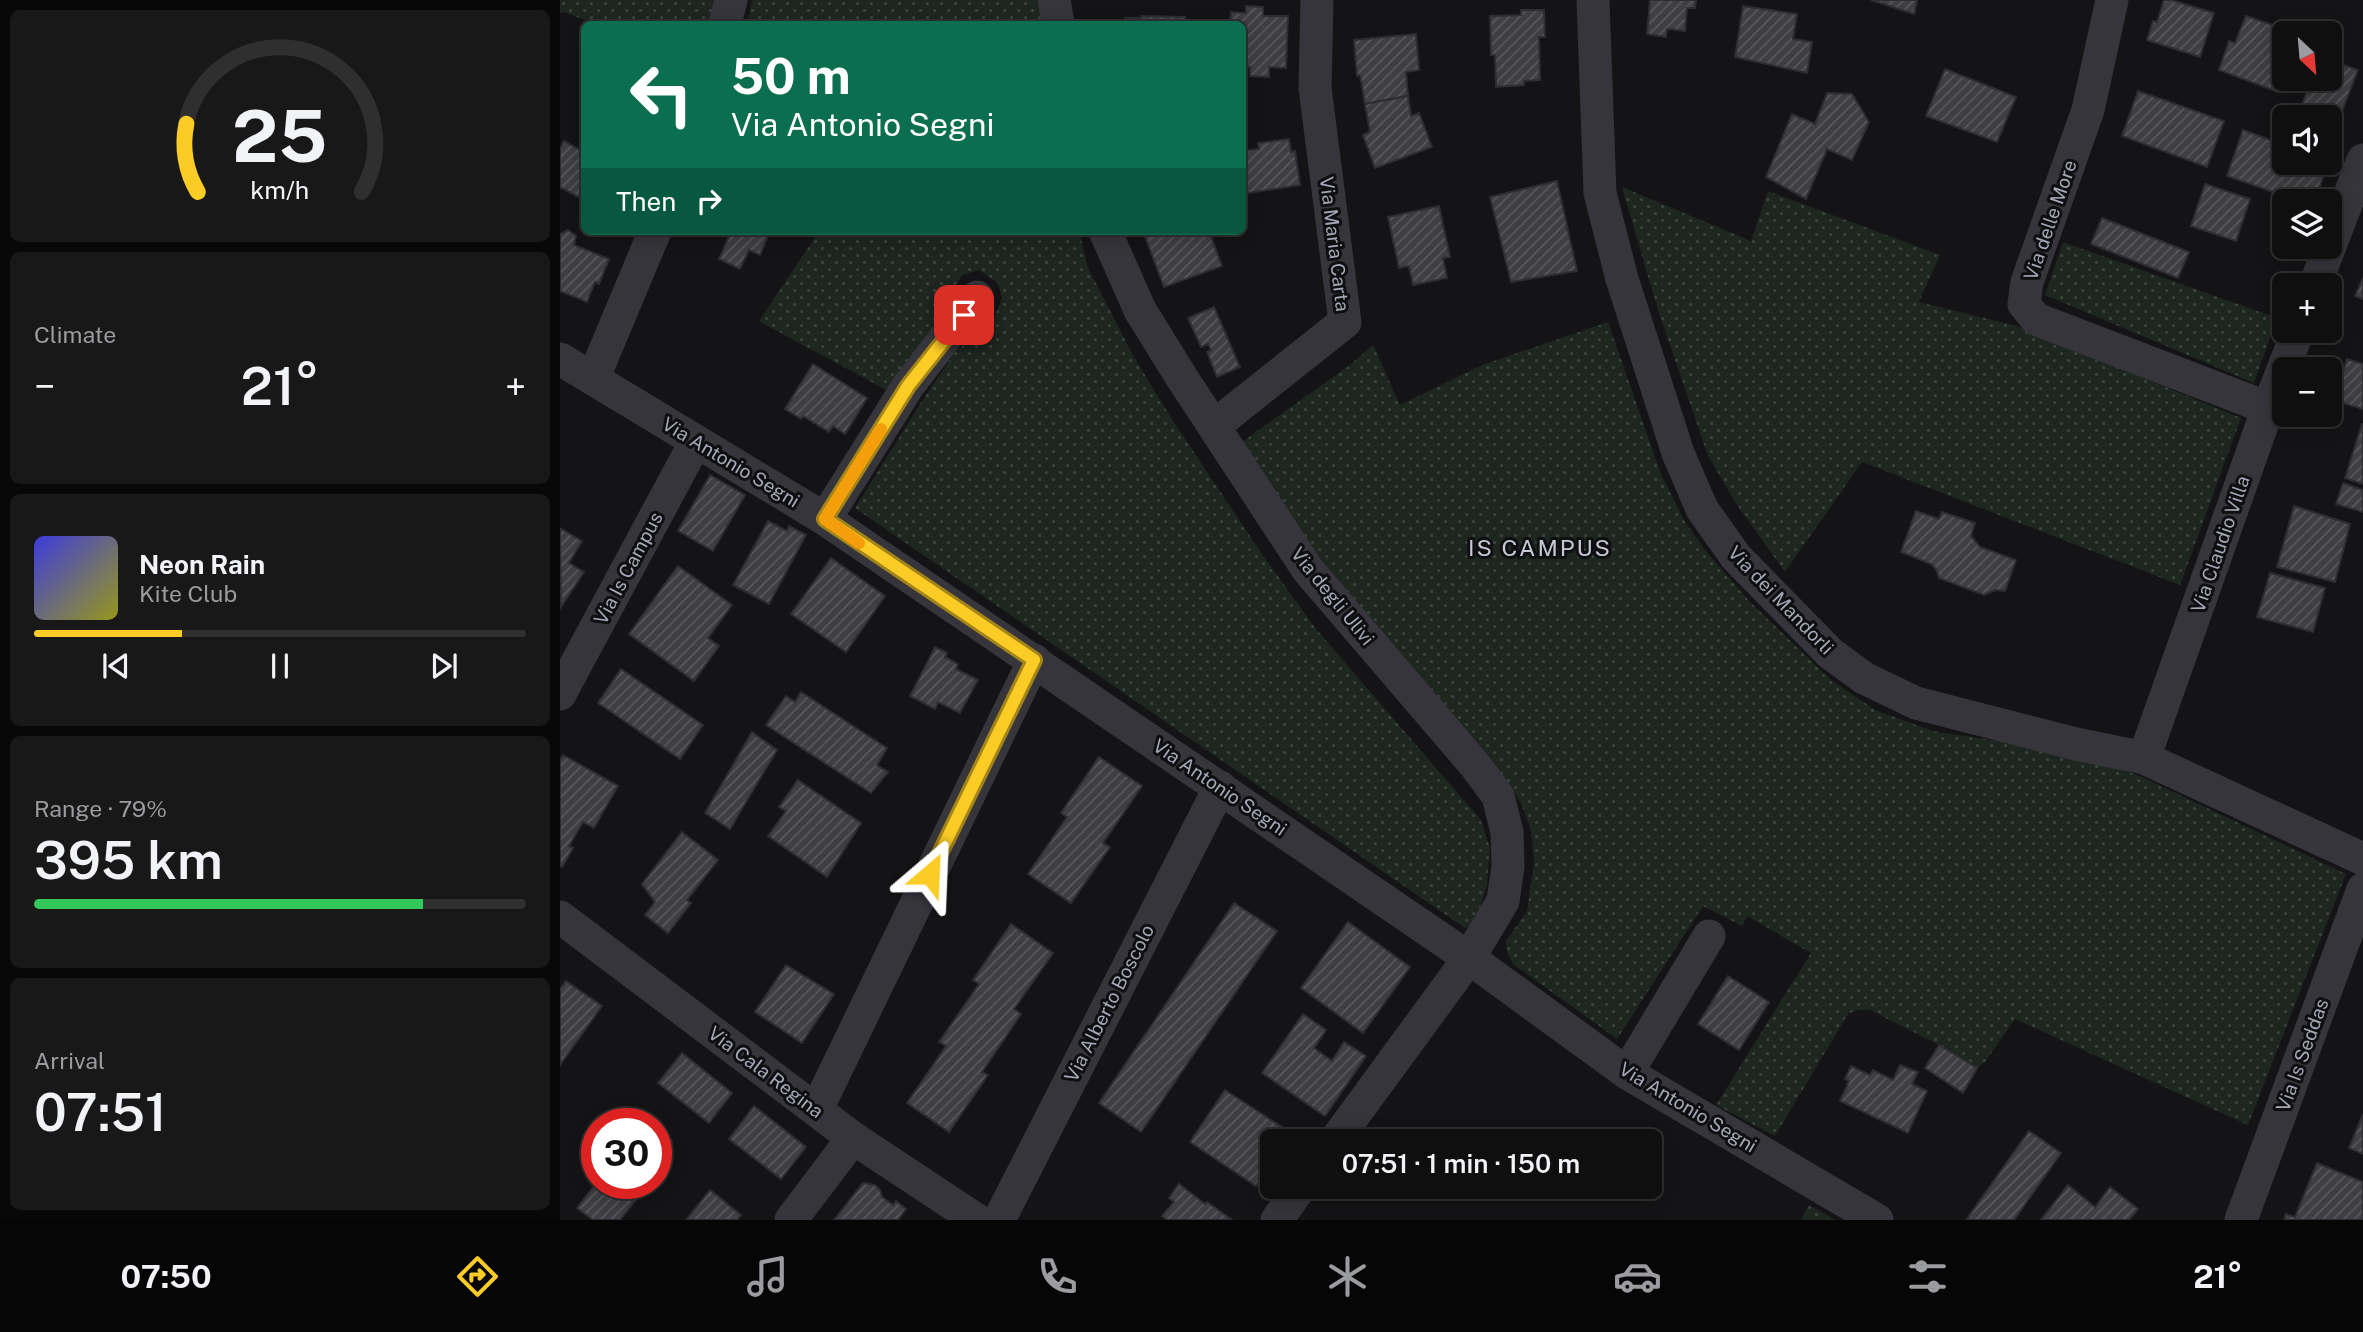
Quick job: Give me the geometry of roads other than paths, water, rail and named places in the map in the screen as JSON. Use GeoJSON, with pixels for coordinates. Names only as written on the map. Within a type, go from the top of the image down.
{"type":"FeatureCollection","features":[{"type":"Feature","properties":{"kind":"street"},"geometry":{"type":"LineString","coordinates":[[726,21],[731,0]]}},
{"type":"Feature","properties":{"kind":"street"},"geometry":{"type":"LineString","coordinates":[[1054,0],[1058,21]]}},
{"type":"Feature","properties":{"kind":"street","name":"Via Maria Carta"},"geometry":{"type":"LineString","coordinates":[[1214,426],[1345,322],[1315,88],[1317,0]]}},
{"type":"Feature","properties":{"kind":"street","name":"Via dei Mandorli"},"geometry":{"type":"LineString","coordinates":[[1593,0],[1600,193],[1622,279],[1678,453],[1702,509],[1729,548],[1830,653],[1864,678],[1916,703],[2076,744],[2144,758],[2363,859]]}},
{"type":"Feature","properties":{"kind":"street","name":"Via delle More"},"geometry":{"type":"LineString","coordinates":[[2112,0],[2088,110],[2027,282],[2024,304],[2036,319],[2268,408]]}},
{"type":"Feature","properties":{"kind":"street"},"geometry":{"type":"LineString","coordinates":[[2320,273],[2362,163]]}},
{"type":"Feature","properties":{"kind":"street"},"geometry":{"type":"LineString","coordinates":[[593,379],[653,235]]}},
{"type":"Feature","properties":{"kind":"street","name":"Via degli Ulivi"},"geometry":{"type":"LineString","coordinates":[[1107,235],[1140,310],[1308,570],[1475,765],[1498,796],[1507,832],[1508,867],[1503,901],[1469,958],[1344,1129]]}},
{"type":"Feature","properties":{"kind":"street"},"geometry":{"type":"LineString","coordinates":[[825,519],[908,386],[977,297]]}},
{"type":"Feature","properties":{"kind":"street","name":"Via Claudio Villa"},"geometry":{"type":"LineString","coordinates":[[2144,758],[2293,343]]}},
{"type":"Feature","properties":{"kind":"street","name":"Via Antonio Segni"},"geometry":{"type":"LineString","coordinates":[[560,359],[825,519],[1469,958],[1627,1073],[1877,1220]]}},
{"type":"Feature","properties":{"kind":"street","name":"Via Is Campus"},"geometry":{"type":"LineString","coordinates":[[560,694],[696,441]]}},
{"type":"Feature","properties":{"kind":"street"},"geometry":{"type":"LineString","coordinates":[[817,1109],[1034,660]]}},
{"type":"Feature","properties":{"kind":"street","name":"Via Alberto Boscolo"},"geometry":{"type":"LineString","coordinates":[[999,1220],[1220,787]]}},
{"type":"Feature","properties":{"kind":"street","name":"Via Is Seddas"},"geometry":{"type":"LineString","coordinates":[[2241,1220],[2363,889]]}},
{"type":"Feature","properties":{"kind":"street","name":"Via Cala Regina"},"geometry":{"type":"LineString","coordinates":[[560,917],[853,1138],[977,1220]]}},
{"type":"Feature","properties":{"kind":"street"},"geometry":{"type":"LineString","coordinates":[[1627,1073],[1709,936]]}},
{"type":"Feature","properties":{"kind":"street"},"geometry":{"type":"LineString","coordinates":[[791,1220],[853,1138]]}},
{"type":"Feature","properties":{"kind":"street"},"geometry":{"type":"LineString","coordinates":[[1277,1220],[1292,1199]]}},
{"type":"Feature","properties":{"kind":"district","name":"IS CAMPUS"},"geometry":{"type":"Point","coordinates":[1540,548]}}]}
